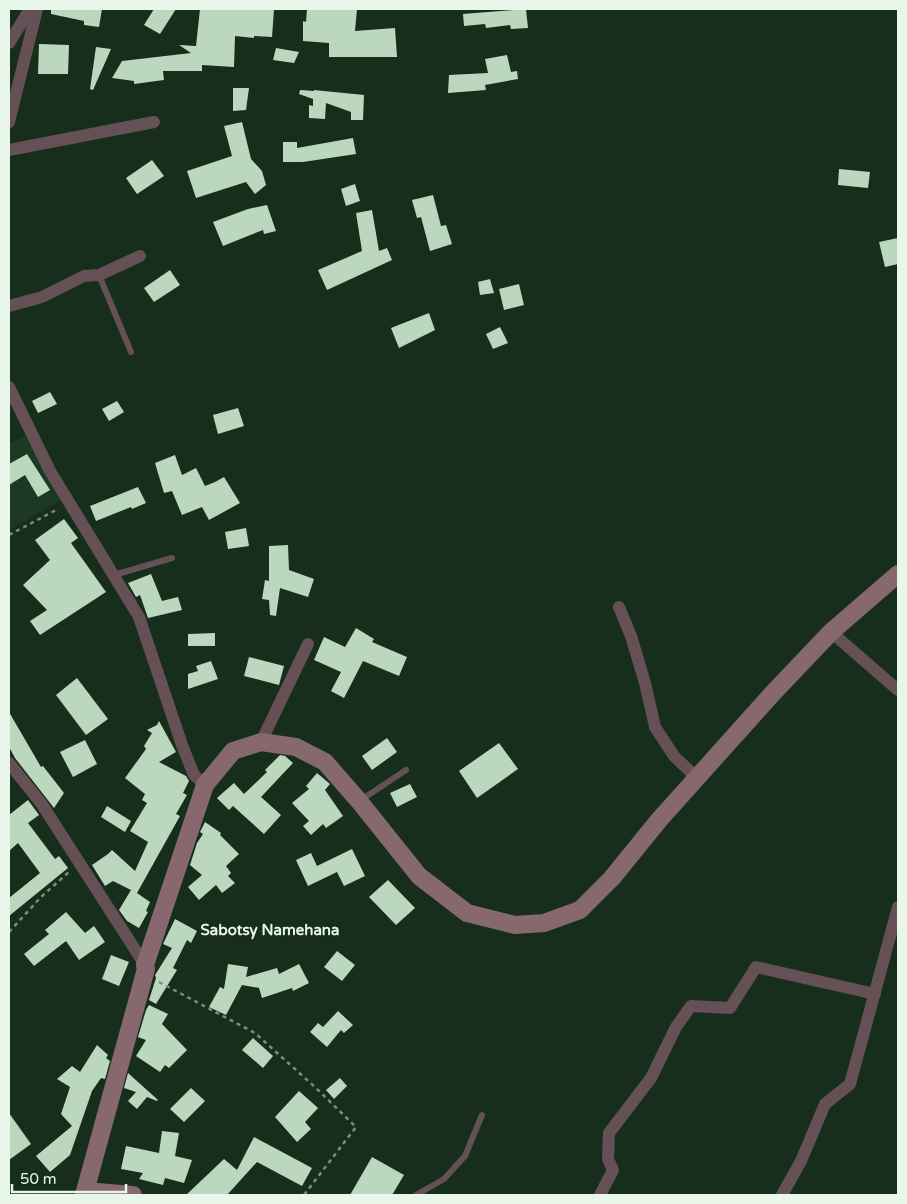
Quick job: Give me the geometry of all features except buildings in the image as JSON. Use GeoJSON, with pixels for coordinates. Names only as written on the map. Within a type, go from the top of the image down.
{"type":"FeatureCollection","features":[{"type":"Feature","properties":{"kind":"main road"},"geometry":{"type":"LineString","coordinates":[[133,1195],[85,1193],[146,967],[205,785],[233,752],[261,742],[296,747],[325,762],[419,876],[467,914],[515,925],[544,922],[580,910],[612,878],[659,820],[773,693],[831,632],[898,574]]}},
{"type":"Feature","properties":{"kind":"street"},"geometry":{"type":"LineString","coordinates":[[9,43],[30,9]]}},
{"type":"Feature","properties":{"kind":"street"},"geometry":{"type":"LineString","coordinates":[[9,122],[37,9]]}},
{"type":"Feature","properties":{"kind":"street"},"geometry":{"type":"LineString","coordinates":[[9,150],[154,122]]}},
{"type":"Feature","properties":{"kind":"street"},"geometry":{"type":"LineString","coordinates":[[9,306],[42,297],[84,276],[99,275],[140,256]]}},
{"type":"Feature","properties":{"kind":"street"},"geometry":{"type":"LineString","coordinates":[[9,386],[50,471],[139,617],[182,745],[194,775],[205,785]]}},
{"type":"Feature","properties":{"kind":"street"},"geometry":{"type":"LineString","coordinates":[[619,607],[631,636],[645,683],[655,727],[674,756],[697,778]]}},
{"type":"Feature","properties":{"kind":"street"},"geometry":{"type":"LineString","coordinates":[[831,632],[898,690]]}},
{"type":"Feature","properties":{"kind":"street"},"geometry":{"type":"LineString","coordinates":[[261,742],[308,644]]}},
{"type":"Feature","properties":{"kind":"street"},"geometry":{"type":"LineString","coordinates":[[9,763],[41,803],[146,967]]}},
{"type":"Feature","properties":{"kind":"street"},"geometry":{"type":"LineString","coordinates":[[782,1195],[800,1161],[825,1104],[850,1084],[898,907]]}},
{"type":"Feature","properties":{"kind":"street"},"geometry":{"type":"LineString","coordinates":[[600,1195],[613,1170],[608,1159],[609,1133],[651,1078],[676,1027],[691,1006],[730,1008],[756,967],[875,994]]}},
{"type":"Feature","properties":{"kind":"lane"},"geometry":{"type":"LineString","coordinates":[[99,275],[131,352]]}},
{"type":"Feature","properties":{"kind":"lane"},"geometry":{"type":"LineString","coordinates":[[114,575],[172,558]]}},
{"type":"Feature","properties":{"kind":"lane"},"geometry":{"type":"LineString","coordinates":[[359,801],[406,770]]}},
{"type":"Feature","properties":{"kind":"lane"},"geometry":{"type":"LineString","coordinates":[[416,1195],[444,1179],[466,1156],[482,1115]]}},
{"type":"Feature","properties":{"kind":"path"},"geometry":{"type":"LineString","coordinates":[[9,535],[69,503]]}},
{"type":"Feature","properties":{"kind":"path"},"geometry":{"type":"LineString","coordinates":[[9,932],[41,897],[80,864]]}},
{"type":"Feature","properties":{"kind":"path"},"geometry":{"type":"LineString","coordinates":[[146,967],[153,979],[255,1033],[356,1127],[304,1195]]}},
{"type":"Feature","properties":{"kind":"shaded area"},"geometry":{"type":"Polygon","coordinates":[[[25,436],[66,497],[9,530],[9,444],[25,436]]]}},
{"type":"Feature","properties":{"kind":"district","name":"Sabotsy Namehana"},"geometry":{"type":"Point","coordinates":[270,930]}}]}
